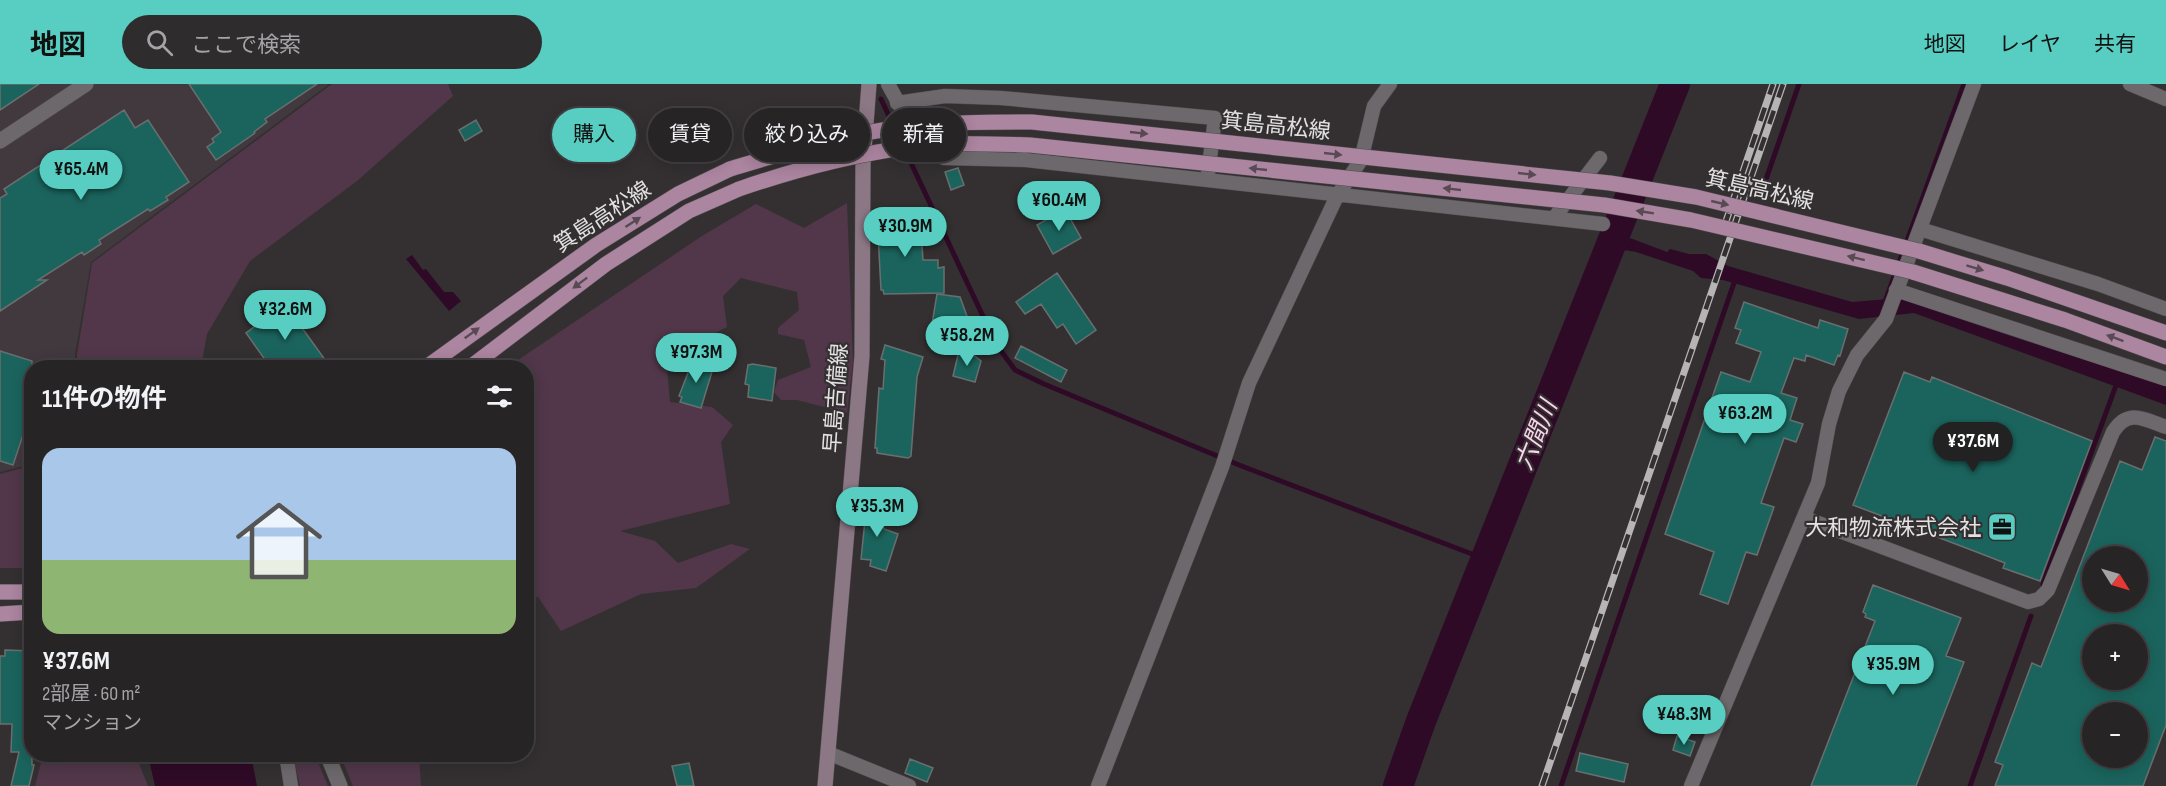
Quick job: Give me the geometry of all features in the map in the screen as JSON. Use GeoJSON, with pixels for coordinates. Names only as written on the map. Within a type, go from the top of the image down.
{"type":"FeatureCollection","features":[{"type":"Feature","properties":{"kind":"main road","name":"早島吉備線"},"geometry":{"type":"LineString","coordinates":[[825,786],[862,356],[863,164],[870,85]]}},
{"type":"Feature","properties":{"kind":"main road","name":"箕島高松線"},"geometry":{"type":"LineString","coordinates":[[436,360],[596,245],[678,194],[730,169],[843,137],[903,127],[963,122],[1032,122],[1610,183],[1696,197],[1919,250],[2166,333]]}},
{"type":"Feature","properties":{"kind":"main road","name":"箕島高松線"},"geometry":{"type":"LineString","coordinates":[[480,360],[606,264],[689,211],[739,189],[795,170],[910,147],[962,144],[1030,145],[1604,205],[1691,220],[1913,272],[2065,320],[2166,357]]}},
{"type":"Feature","properties":{"kind":"main road"},"geometry":{"type":"LineString","coordinates":[[0,592],[24,592]]}},
{"type":"Feature","properties":{"kind":"main road"},"geometry":{"type":"LineString","coordinates":[[0,614],[24,612]]}},
{"type":"Feature","properties":{"kind":"street"},"geometry":{"type":"LineString","coordinates":[[0,141],[86,84]]}},
{"type":"Feature","properties":{"kind":"street"},"geometry":{"type":"LineString","coordinates":[[888,84],[925,152],[944,158],[1026,160],[1603,224]]}},
{"type":"Feature","properties":{"kind":"street"},"geometry":{"type":"LineString","coordinates":[[1098,786],[1224,461],[1249,383],[1337,196],[1361,160],[1374,106],[1390,84]]}},
{"type":"Feature","properties":{"kind":"street"},"geometry":{"type":"LineString","coordinates":[[1690,786],[1805,518],[1818,483],[1829,424],[1839,391],[1857,356],[1886,320],[1974,84]]}},
{"type":"Feature","properties":{"kind":"street"},"geometry":{"type":"LineString","coordinates":[[2130,84],[2166,99]]}},
{"type":"Feature","properties":{"kind":"street"},"geometry":{"type":"LineString","coordinates":[[897,103],[945,96],[1001,98],[1215,118],[1207,181]]}},
{"type":"Feature","properties":{"kind":"street"},"geometry":{"type":"LineString","coordinates":[[1554,218],[1600,158]]}},
{"type":"Feature","properties":{"kind":"street"},"geometry":{"type":"LineString","coordinates":[[1920,228],[2087,280],[2166,309]]}},
{"type":"Feature","properties":{"kind":"street"},"geometry":{"type":"LineString","coordinates":[[1895,294],[2166,378]]}},
{"type":"Feature","properties":{"kind":"street"},"geometry":{"type":"LineString","coordinates":[[1805,518],[2028,602],[2040,599],[2048,590],[2119,421],[2139,417],[2166,427]]}},
{"type":"Feature","properties":{"kind":"street"},"geometry":{"type":"LineString","coordinates":[[828,753],[909,786]]}},
{"type":"Feature","properties":{"kind":"street"},"geometry":{"type":"LineString","coordinates":[[287,762],[291,786]]}},
{"type":"Feature","properties":{"kind":"street"},"geometry":{"type":"LineString","coordinates":[[330,762],[340,786]]}},
{"type":"Feature","properties":{"kind":"shaded area"},"geometry":{"type":"Polygon","coordinates":[[[0,84],[329,84],[91,262],[75,360],[24,360],[24,466],[0,472],[0,84]]]}},
{"type":"Feature","properties":{"kind":"shaded area"},"geometry":{"type":"Polygon","coordinates":[[[332,84],[448,84],[453,96],[357,181],[250,261],[207,334],[202,360],[77,360],[92,263],[332,84]]]}},
{"type":"Feature","properties":{"kind":"shaded area"},"geometry":{"type":"Polygon","coordinates":[[[847,203],[853,362],[847,413],[797,400],[781,400],[774,392],[778,380],[811,367],[804,340],[778,334],[778,328],[799,310],[797,292],[741,278],[723,296],[727,327],[666,357],[670,402],[712,407],[733,425],[721,442],[730,504],[620,531],[655,541],[678,563],[731,544],[750,549],[696,588],[641,594],[561,631],[538,597],[534,597],[534,360],[518,360],[702,236],[756,204],[804,228],[847,203]]]}},
{"type":"Feature","properties":{"kind":"shaded area"},"geometry":{"type":"Polygon","coordinates":[[[1630,238],[1667,252],[1670,249],[1689,254],[1706,254],[1728,266],[1852,302],[1900,298],[2166,385],[2166,405],[1914,313],[1859,319],[1723,280],[1701,278],[1693,271],[1624,250],[1630,238]]]}},
{"type":"Feature","properties":{"kind":"shaded area"},"geometry":{"type":"Polygon","coordinates":[[[412,255],[444,292],[453,292],[461,301],[449,311],[406,259],[412,255]]]}},
{"type":"Feature","properties":{"kind":"shaded area"},"geometry":{"type":"Polygon","coordinates":[[[24,468],[24,568],[0,568],[0,474],[24,468]]]}},
{"type":"Feature","properties":{"kind":"shaded area"},"geometry":{"type":"Polygon","coordinates":[[[41,762],[138,762],[148,786],[35,786],[41,762]]]}},
{"type":"Feature","properties":{"kind":"shaded area"},"geometry":{"type":"Polygon","coordinates":[[[148,762],[252,762],[257,786],[155,786],[148,762]]]}},
{"type":"Feature","properties":{"kind":"shaded area"},"geometry":{"type":"Polygon","coordinates":[[[295,762],[318,762],[328,786],[300,786],[295,762]]]}},
{"type":"Feature","properties":{"kind":"shaded area"},"geometry":{"type":"Polygon","coordinates":[[[343,762],[419,762],[421,786],[353,786],[343,762]]]}},
{"type":"Feature","properties":{"kind":"building"},"geometry":{"type":"Polygon","coordinates":[[[0,84],[39,84],[0,110],[0,84]]]}},
{"type":"Feature","properties":{"kind":"building"},"geometry":{"type":"Polygon","coordinates":[[[189,84],[317,84],[265,119],[267,122],[255,133],[216,160],[207,147],[214,142],[212,139],[221,132],[189,84]]]}},
{"type":"Feature","properties":{"kind":"building"},"geometry":{"type":"Polygon","coordinates":[[[124,110],[135,128],[148,120],[189,182],[166,197],[168,200],[150,211],[148,209],[99,240],[101,244],[84,255],[82,252],[38,280],[47,280],[0,311],[0,198],[7,194],[4,189],[124,110]]]}},
{"type":"Feature","properties":{"kind":"building"},"geometry":{"type":"Polygon","coordinates":[[[476,120],[482,131],[465,141],[459,130],[476,120]]]}},
{"type":"Feature","properties":{"kind":"building"},"geometry":{"type":"Polygon","coordinates":[[[958,168],[964,185],[951,190],[945,172],[958,168]]]}},
{"type":"Feature","properties":{"kind":"building"},"geometry":{"type":"Polygon","coordinates":[[[1071,188],[1081,205],[1067,213],[1058,196],[1071,188]]]}},
{"type":"Feature","properties":{"kind":"building"},"geometry":{"type":"Polygon","coordinates":[[[1065,209],[1081,238],[1053,254],[1037,225],[1065,209]]]}},
{"type":"Feature","properties":{"kind":"building"},"geometry":{"type":"Polygon","coordinates":[[[913,212],[915,232],[921,231],[923,260],[938,260],[938,268],[944,267],[944,293],[884,294],[881,290],[877,215],[913,212]]]}},
{"type":"Feature","properties":{"kind":"building"},"geometry":{"type":"Polygon","coordinates":[[[1057,273],[1096,330],[1076,344],[1063,324],[1057,328],[1041,304],[1025,314],[1016,302],[1057,273]]]}},
{"type":"Feature","properties":{"kind":"building"},"geometry":{"type":"Polygon","coordinates":[[[937,294],[960,297],[971,327],[969,352],[929,342],[937,294]]]}},
{"type":"Feature","properties":{"kind":"building"},"geometry":{"type":"Polygon","coordinates":[[[1744,302],[1818,328],[1820,320],[1848,329],[1840,356],[1838,355],[1834,365],[1806,355],[1805,361],[1794,358],[1781,393],[1797,398],[1790,420],[1803,424],[1796,442],[1784,438],[1761,503],[1774,507],[1757,555],[1746,552],[1728,604],[1700,594],[1714,552],[1665,534],[1721,372],[1750,382],[1761,352],[1736,343],[1741,330],[1735,328],[1744,302]]]}},
{"type":"Feature","properties":{"kind":"building"},"geometry":{"type":"Polygon","coordinates":[[[284,303],[325,360],[265,360],[246,333],[258,324],[255,319],[270,308],[272,311],[284,303]]]}},
{"type":"Feature","properties":{"kind":"building"},"geometry":{"type":"Polygon","coordinates":[[[885,345],[923,357],[917,377],[911,456],[908,458],[877,453],[877,448],[875,448],[879,388],[883,389],[885,360],[881,359],[885,345]]]}},
{"type":"Feature","properties":{"kind":"building"},"geometry":{"type":"Polygon","coordinates":[[[1021,346],[1067,370],[1061,382],[1015,358],[1021,346]]]}},
{"type":"Feature","properties":{"kind":"building"},"geometry":{"type":"Polygon","coordinates":[[[0,351],[29,360],[24,360],[24,432],[13,465],[0,461],[0,351]]]}},
{"type":"Feature","properties":{"kind":"building"},"geometry":{"type":"Polygon","coordinates":[[[959,351],[972,354],[981,361],[975,382],[953,376],[959,351]]]}},
{"type":"Feature","properties":{"kind":"building"},"geometry":{"type":"Polygon","coordinates":[[[693,360],[714,365],[701,408],[680,402],[682,397],[679,396],[693,360]]]}},
{"type":"Feature","properties":{"kind":"building"},"geometry":{"type":"Polygon","coordinates":[[[748,365],[776,368],[772,401],[748,397],[749,385],[745,384],[748,365]]]}},
{"type":"Feature","properties":{"kind":"building"},"geometry":{"type":"Polygon","coordinates":[[[1904,372],[1930,382],[1932,377],[2092,441],[2040,581],[2003,568],[2005,563],[1853,505],[1904,372]]]}},
{"type":"Feature","properties":{"kind":"building"},"geometry":{"type":"Polygon","coordinates":[[[2155,437],[2166,441],[2166,725],[2143,786],[1995,786],[2003,765],[1995,762],[2032,663],[2041,667],[2082,560],[2082,612],[2148,612],[2148,546],[2087,546],[2120,461],[2142,470],[2155,437]]]}},
{"type":"Feature","properties":{"kind":"building"},"geometry":{"type":"Polygon","coordinates":[[[878,498],[884,529],[898,534],[886,571],[870,566],[871,560],[861,559],[867,501],[878,498]]]}},
{"type":"Feature","properties":{"kind":"building"},"geometry":{"type":"Polygon","coordinates":[[[1873,585],[1961,618],[1946,656],[1964,662],[1916,786],[1811,786],[1875,621],[1865,617],[1866,614],[1863,612],[1873,585]]]}},
{"type":"Feature","properties":{"kind":"building"},"geometry":{"type":"Polygon","coordinates":[[[5,650],[24,651],[24,762],[32,762],[34,765],[29,786],[11,786],[19,752],[11,752],[12,724],[0,724],[0,656],[5,656],[5,650]]]}},
{"type":"Feature","properties":{"kind":"building"},"geometry":{"type":"Polygon","coordinates":[[[1677,736],[1695,742],[1690,756],[1673,750],[1677,736]]]}},
{"type":"Feature","properties":{"kind":"building"},"geometry":{"type":"Polygon","coordinates":[[[1580,753],[1628,764],[1624,782],[1576,771],[1580,753]]]}},
{"type":"Feature","properties":{"kind":"building"},"geometry":{"type":"Polygon","coordinates":[[[910,759],[933,768],[927,782],[905,773],[910,759]]]}},
{"type":"Feature","properties":{"kind":"building"},"geometry":{"type":"Polygon","coordinates":[[[689,763],[694,786],[677,786],[672,766],[689,763]]]}},
{"type":"Feature","properties":{"kind":"waterway","name":"六間川"},"geometry":{"type":"LineString","coordinates":[[1398,786],[1421,721],[1675,84]]}},
{"type":"Feature","properties":{"kind":"waterway"},"geometry":{"type":"LineString","coordinates":[[1762,191],[1799,84]]}},
{"type":"Feature","properties":{"kind":"waterway"},"geometry":{"type":"LineString","coordinates":[[1883,307],[1964,84]]}},
{"type":"Feature","properties":{"kind":"waterway"},"geometry":{"type":"LineString","coordinates":[[881,99],[996,344],[1015,370],[1239,465],[1485,559]]}},
{"type":"Feature","properties":{"kind":"waterway"},"geometry":{"type":"LineString","coordinates":[[1613,240],[1631,246]]}},
{"type":"Feature","properties":{"kind":"waterway"},"geometry":{"type":"LineString","coordinates":[[1561,786],[1735,280]]}},
{"type":"Feature","properties":{"kind":"waterway"},"geometry":{"type":"LineString","coordinates":[[2043,584],[2118,380]]}},
{"type":"Feature","properties":{"kind":"waterway"},"geometry":{"type":"LineString","coordinates":[[1970,786],[2031,616]]}},
{"type":"Feature","properties":{"kind":"railway"},"geometry":{"type":"LineString","coordinates":[[1724,227],[1773,84]]}},
{"type":"Feature","properties":{"kind":"railway"},"geometry":{"type":"LineString","coordinates":[[1542,786],[1783,84]]}},
{"type":"Feature","properties":{"kind":"place","name":"大和物流株式会社"},"geometry":{"type":"Point","coordinates":[2002,527]}}]}
